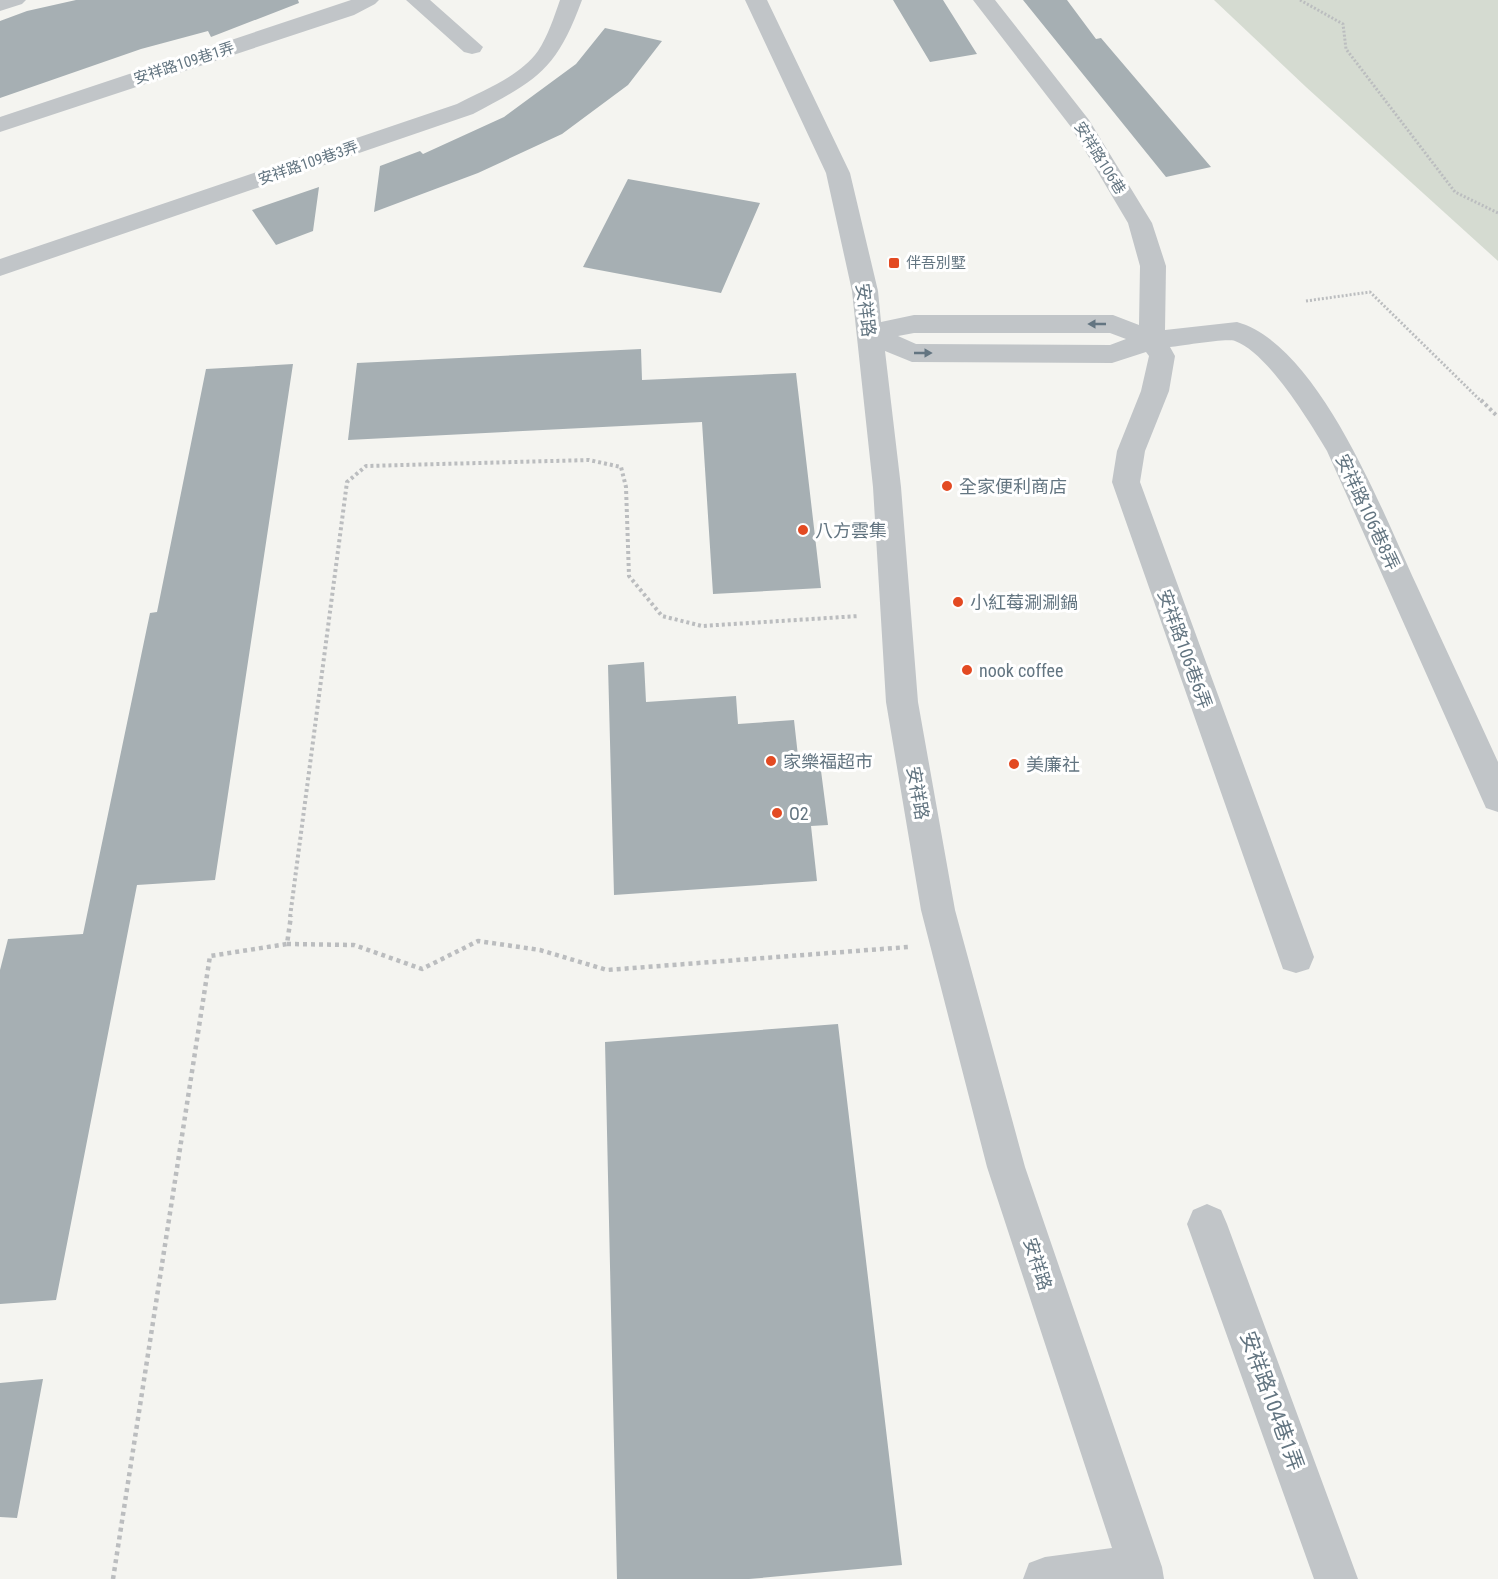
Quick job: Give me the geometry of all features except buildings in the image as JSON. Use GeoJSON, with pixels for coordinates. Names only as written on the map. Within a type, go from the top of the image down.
{"type":"FeatureCollection","features":[{"type":"Feature","properties":{"kind":"street"},"geometry":{"type":"LineString","coordinates":[[0,5],[15,0]]}},
{"type":"Feature","properties":{"kind":"street","name":"安祥路109巷1弄"},"geometry":{"type":"LineString","coordinates":[[0,125],[345,10],[368,0]]}},
{"type":"Feature","properties":{"kind":"street"},"geometry":{"type":"LineString","coordinates":[[417,0],[472,47]]}},
{"type":"Feature","properties":{"kind":"street","name":"安祥路109巷3弄"},"geometry":{"type":"LineString","coordinates":[[0,268],[465,109],[502,89],[539,63],[559,34],[572,0]]}},
{"type":"Feature","properties":{"kind":"street","name":"安祥路"},"geometry":{"type":"LineString","coordinates":[[756,0],[838,173],[865,291],[887,487],[902,702],[938,910],[1006,1167],[1141,1573]]}},
{"type":"Feature","properties":{"kind":"street","name":"安祥路106巷"},"geometry":{"type":"LineString","coordinates":[[984,0],[1081,125],[1140,223],[1153,266],[1152,340]]}},
{"type":"Feature","properties":{"kind":"street","name":"安祥路106巷8弄"},"geometry":{"type":"LineString","coordinates":[[869,333],[912,353],[1112,354],[1152,340],[1237,331],[1264,346],[1311,402],[1340,450],[1498,798]]}},
{"type":"Feature","properties":{"kind":"street","name":"安祥路106巷6弄"},"geometry":{"type":"LineString","coordinates":[[1152,340],[1162,356],[1155,391],[1131,451],[1125,482],[1296,957]]}},
{"type":"Feature","properties":{"kind":"street","name":"安祥路104巷1弄"},"geometry":{"type":"LineString","coordinates":[[1207,1224],[1336,1579]]}},
{"type":"Feature","properties":{"kind":"street"},"geometry":{"type":"LineString","coordinates":[[1045,1579],[1141,1573]]}},
{"type":"Feature","properties":{"kind":"path"},"geometry":{"type":"LineString","coordinates":[[1300,0],[1343,24],[1346,49],[1455,192],[1498,213]]}},
{"type":"Feature","properties":{"kind":"path"},"geometry":{"type":"LineString","coordinates":[[1306,301],[1370,292],[1498,417]]}},
{"type":"Feature","properties":{"kind":"path"},"geometry":{"type":"LineString","coordinates":[[287,944],[347,482],[366,466],[589,460],[621,467],[626,487],[629,576],[662,616],[702,626],[896,614]]}},
{"type":"Feature","properties":{"kind":"path"},"geometry":{"type":"LineString","coordinates":[[113,1579],[210,956],[287,944],[354,945],[422,969],[478,941],[540,950],[608,970],[948,944]]}},
{"type":"Feature","properties":{"kind":"shaded area"},"geometry":{"type":"Polygon","coordinates":[[[1214,0],[1498,0],[1498,261],[1306,87],[1214,0]]]}},
{"type":"Feature","properties":{"kind":"place","name":"伴吾別墅"},"geometry":{"type":"Point","coordinates":[894,263]}},
{"type":"Feature","properties":{"kind":"place","name":"全家便利商店"},"geometry":{"type":"Point","coordinates":[947,486]}},
{"type":"Feature","properties":{"kind":"place","name":"八方雲集"},"geometry":{"type":"Point","coordinates":[803,530]}},
{"type":"Feature","properties":{"kind":"place","name":"小紅莓涮涮鍋"},"geometry":{"type":"Point","coordinates":[958,602]}},
{"type":"Feature","properties":{"kind":"place","name":"nook coffee"},"geometry":{"type":"Point","coordinates":[967,670]}},
{"type":"Feature","properties":{"kind":"place","name":"家樂福超市"},"geometry":{"type":"Point","coordinates":[771,761]}},
{"type":"Feature","properties":{"kind":"place","name":"美廉社"},"geometry":{"type":"Point","coordinates":[1014,764]}},
{"type":"Feature","properties":{"kind":"place","name":"O2"},"geometry":{"type":"Point","coordinates":[777,813]}}]}
